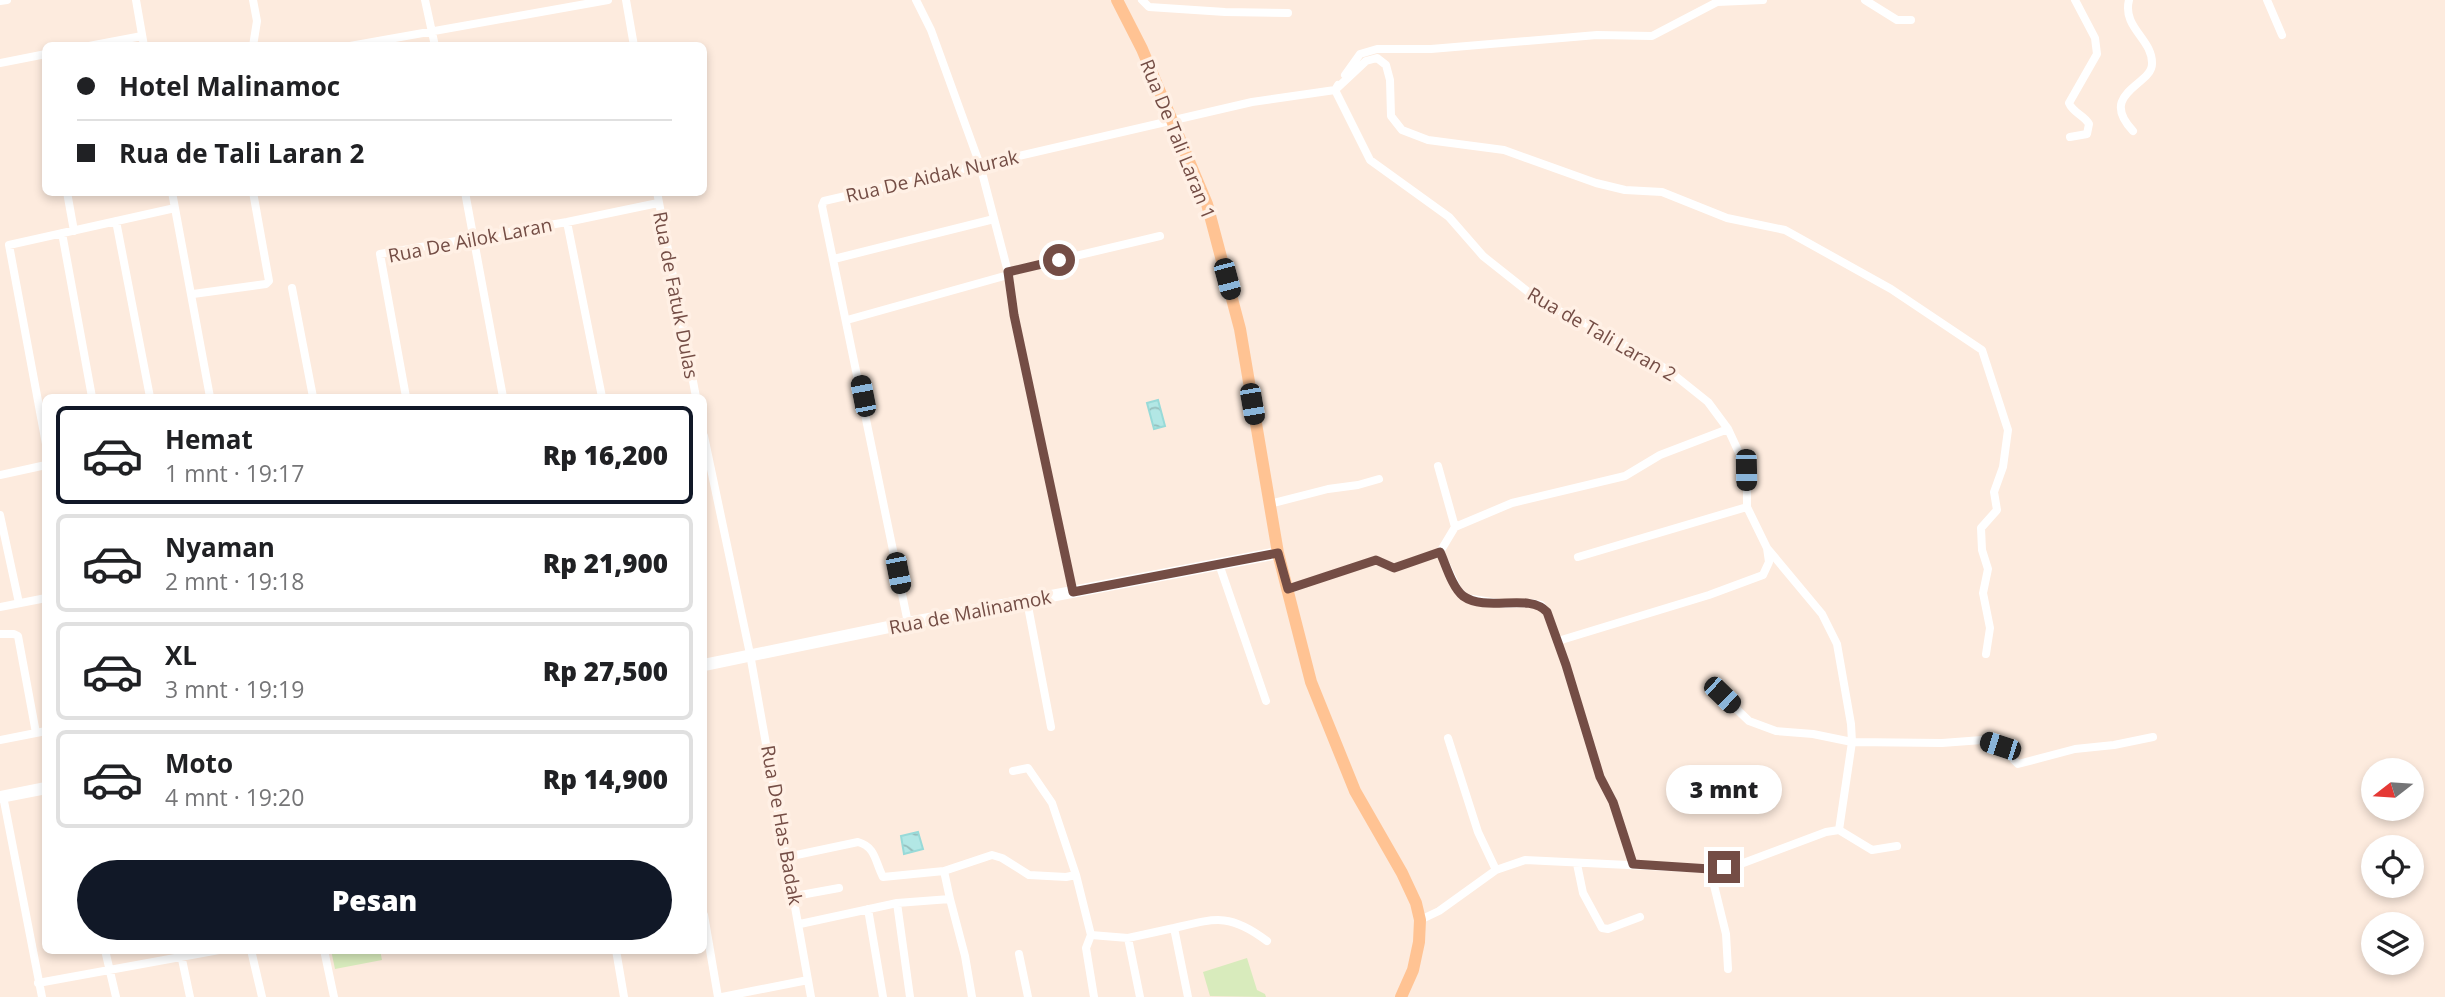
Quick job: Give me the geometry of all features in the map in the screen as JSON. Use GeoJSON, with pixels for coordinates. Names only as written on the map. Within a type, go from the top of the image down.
{"type":"FeatureCollection","features":[{"type":"Feature","properties":{"kind":"main road","name":"Rua De Tali Laran 1"},"geometry":{"type":"LineString","coordinates":[[1117,0],[1142,49],[1207,204],[1240,329],[1278,553],[1311,682],[1346,772],[1410,888],[1420,920]]}},
{"type":"Feature","properties":{"kind":"main road"},"geometry":{"type":"LineString","coordinates":[[1401,997],[1419,942],[1420,920]]}},
{"type":"Feature","properties":{"kind":"street"},"geometry":{"type":"LineString","coordinates":[[0,1],[7,0]]}},
{"type":"Feature","properties":{"kind":"street"},"geometry":{"type":"LineString","coordinates":[[136,0],[143,42]]}},
{"type":"Feature","properties":{"kind":"street"},"geometry":{"type":"LineString","coordinates":[[253,0],[257,21],[254,42]]}},
{"type":"Feature","properties":{"kind":"street"},"geometry":{"type":"LineString","coordinates":[[425,0],[435,42]]}},
{"type":"Feature","properties":{"kind":"street"},"geometry":{"type":"LineString","coordinates":[[369,42],[608,0]]}},
{"type":"Feature","properties":{"kind":"street"},"geometry":{"type":"LineString","coordinates":[[625,0],[634,42]]}},
{"type":"Feature","properties":{"kind":"street"},"geometry":{"type":"LineString","coordinates":[[916,0],[931,30],[980,165],[1008,274],[1014,315],[1073,592]]}},
{"type":"Feature","properties":{"kind":"street"},"geometry":{"type":"LineString","coordinates":[[1142,0],[1149,7],[1289,13]]}},
{"type":"Feature","properties":{"kind":"street"},"geometry":{"type":"LineString","coordinates":[[1335,90],[1360,54],[1377,49],[1431,50],[1598,35],[1652,36],[1719,1],[1763,0]]}},
{"type":"Feature","properties":{"kind":"street"},"geometry":{"type":"LineString","coordinates":[[1865,0],[1898,20],[1911,20]]}},
{"type":"Feature","properties":{"kind":"street"},"geometry":{"type":"LineString","coordinates":[[2070,137],[2087,134],[2089,124],[2069,103],[2097,54],[2095,38],[2075,0]]}},
{"type":"Feature","properties":{"kind":"street"},"geometry":{"type":"LineString","coordinates":[[2129,0],[2129,19],[2140,35],[2152,64],[2150,71],[2122,100],[2120,107],[2127,125],[2133,131]]}},
{"type":"Feature","properties":{"kind":"street"},"geometry":{"type":"LineString","coordinates":[[2267,0],[2282,35]]}},
{"type":"Feature","properties":{"kind":"street"},"geometry":{"type":"LineString","coordinates":[[110,42],[142,36]]}},
{"type":"Feature","properties":{"kind":"street"},"geometry":{"type":"LineString","coordinates":[[0,63],[42,55]]}},
{"type":"Feature","properties":{"kind":"street"},"geometry":{"type":"LineString","coordinates":[[1335,90],[1366,61],[1377,58],[1386,65],[1390,80],[1391,116],[1402,130],[1428,140],[1504,150],[1596,183],[1625,190],[1662,192],[1727,218],[1786,230],[1891,289],[1982,350],[2008,430],[2003,467],[1994,492],[1997,510],[1981,528],[1982,550],[1988,569],[1983,593],[1990,628],[1986,654]]}},
{"type":"Feature","properties":{"kind":"street","name":"Rua De Aidak Nurak"},"geometry":{"type":"LineString","coordinates":[[908,623],[822,206],[824,201],[1252,102],[1335,90]]}},
{"type":"Feature","properties":{"kind":"street","name":"Rua de Tali Laran 2"},"geometry":{"type":"LineString","coordinates":[[1335,90],[1370,160],[1449,217],[1483,256],[1541,302],[1593,327],[1668,370],[1708,402],[1728,429],[1746,470],[1747,507],[1767,548],[1822,614],[1837,645],[1852,742],[1839,830]]}},
{"type":"Feature","properties":{"kind":"street"},"geometry":{"type":"LineString","coordinates":[[68,196],[74,231]]}},
{"type":"Feature","properties":{"kind":"street"},"geometry":{"type":"LineString","coordinates":[[173,196],[210,394]]}},
{"type":"Feature","properties":{"kind":"street"},"geometry":{"type":"LineString","coordinates":[[193,294],[266,284],[269,281],[254,196]]}},
{"type":"Feature","properties":{"kind":"street"},"geometry":{"type":"LineString","coordinates":[[466,196],[502,394]]}},
{"type":"Feature","properties":{"kind":"street","name":"Rua de Fatuk Dulas"},"geometry":{"type":"LineString","coordinates":[[657,196],[695,394]]}},
{"type":"Feature","properties":{"kind":"street","name":"Rua De Ailok Laran"},"geometry":{"type":"LineString","coordinates":[[405,394],[380,254],[475,239],[658,203]]}},
{"type":"Feature","properties":{"kind":"street"},"geometry":{"type":"LineString","coordinates":[[42,423],[8,248],[11,244],[175,208]]}},
{"type":"Feature","properties":{"kind":"street"},"geometry":{"type":"LineString","coordinates":[[834,259],[994,219]]}},
{"type":"Feature","properties":{"kind":"street"},"geometry":{"type":"LineString","coordinates":[[116,221],[149,394]]}},
{"type":"Feature","properties":{"kind":"street"},"geometry":{"type":"LineString","coordinates":[[567,222],[601,394]]}},
{"type":"Feature","properties":{"kind":"street"},"geometry":{"type":"LineString","coordinates":[[62,233],[91,394]]}},
{"type":"Feature","properties":{"kind":"street"},"geometry":{"type":"LineString","coordinates":[[847,320],[1008,274],[1160,236]]}},
{"type":"Feature","properties":{"kind":"street"},"geometry":{"type":"LineString","coordinates":[[292,288],[312,394]]}},
{"type":"Feature","properties":{"kind":"street"},"geometry":{"type":"LineString","coordinates":[[1288,589],[1376,560],[1394,568],[1440,552],[1455,527],[1512,503],[1625,476],[1660,455],[1728,429]]}},
{"type":"Feature","properties":{"kind":"street"},"geometry":{"type":"LineString","coordinates":[[707,450],[750,654]]}},
{"type":"Feature","properties":{"kind":"street"},"geometry":{"type":"LineString","coordinates":[[0,475],[42,466]]}},
{"type":"Feature","properties":{"kind":"street"},"geometry":{"type":"LineString","coordinates":[[1438,466],[1455,527]]}},
{"type":"Feature","properties":{"kind":"street"},"geometry":{"type":"LineString","coordinates":[[1270,504],[1379,479]]}},
{"type":"Feature","properties":{"kind":"street"},"geometry":{"type":"LineString","coordinates":[[1578,557],[1747,507]]}},
{"type":"Feature","properties":{"kind":"street"},"geometry":{"type":"LineString","coordinates":[[0,515],[19,603]]}},
{"type":"Feature","properties":{"kind":"street"},"geometry":{"type":"LineString","coordinates":[[1558,641],[1709,595],[1763,575],[1769,562],[1767,548]]}},
{"type":"Feature","properties":{"kind":"street"},"geometry":{"type":"LineString","coordinates":[[1440,552],[1458,590],[1466,598],[1492,603],[1531,603],[1541,605],[1547,612],[1600,777],[1613,802],[1633,864]]}},
{"type":"Feature","properties":{"kind":"street","name":"Rua de Malinamok"},"geometry":{"type":"LineString","coordinates":[[707,664],[1278,553]]}},
{"type":"Feature","properties":{"kind":"street"},"geometry":{"type":"LineString","coordinates":[[1219,564],[1266,701]]}},
{"type":"Feature","properties":{"kind":"street"},"geometry":{"type":"LineString","coordinates":[[0,607],[42,599]]}},
{"type":"Feature","properties":{"kind":"street"},"geometry":{"type":"LineString","coordinates":[[1027,601],[1051,727]]}},
{"type":"Feature","properties":{"kind":"street"},"geometry":{"type":"LineString","coordinates":[[0,634],[18,636],[41,732],[0,740]]}},
{"type":"Feature","properties":{"kind":"street","name":"Rua De Has Badak"},"geometry":{"type":"LineString","coordinates":[[750,654],[811,997]]}},
{"type":"Feature","properties":{"kind":"street"},"geometry":{"type":"LineString","coordinates":[[1714,683],[1722,695],[1749,721],[1776,731],[1813,734],[1852,742],[1942,743],[1982,740],[2000,746],[2018,764],[2075,749],[2153,737]]}},
{"type":"Feature","properties":{"kind":"street"},"geometry":{"type":"LineString","coordinates":[[1448,738],[1478,832],[1496,870]]}},
{"type":"Feature","properties":{"kind":"street"},"geometry":{"type":"LineString","coordinates":[[1013,771],[1028,768],[1052,803],[1065,838],[1091,935],[1086,948],[1094,997]]}},
{"type":"Feature","properties":{"kind":"street"},"geometry":{"type":"LineString","coordinates":[[42,789],[2,797],[42,997]]}},
{"type":"Feature","properties":{"kind":"street"},"geometry":{"type":"LineString","coordinates":[[1420,920],[1439,911],[1496,870],[1525,860],[1710,869],[1738,864],[1826,832],[1839,830],[1872,850],[1898,846]]}},
{"type":"Feature","properties":{"kind":"street"},"geometry":{"type":"LineString","coordinates":[[787,857],[858,842],[866,844],[873,851],[883,877],[944,872],[992,855],[1002,858],[1029,875],[1076,875]]}},
{"type":"Feature","properties":{"kind":"street"},"geometry":{"type":"LineString","coordinates":[[1577,864],[1583,893],[1602,928],[1608,929],[1640,917]]}},
{"type":"Feature","properties":{"kind":"street"},"geometry":{"type":"LineString","coordinates":[[1710,869],[1726,934],[1728,969]]}},
{"type":"Feature","properties":{"kind":"street"},"geometry":{"type":"LineString","coordinates":[[944,872],[965,956],[972,997]]}},
{"type":"Feature","properties":{"kind":"street"},"geometry":{"type":"LineString","coordinates":[[795,896],[839,888]]}},
{"type":"Feature","properties":{"kind":"street"},"geometry":{"type":"LineString","coordinates":[[800,924],[897,904],[950,899]]}},
{"type":"Feature","properties":{"kind":"street"},"geometry":{"type":"LineString","coordinates":[[897,904],[910,997]]}},
{"type":"Feature","properties":{"kind":"street"},"geometry":{"type":"LineString","coordinates":[[868,909],[883,997]]}},
{"type":"Feature","properties":{"kind":"street"},"geometry":{"type":"LineString","coordinates":[[1091,935],[1128,937],[1219,919],[1250,928],[1267,941]]}},
{"type":"Feature","properties":{"kind":"street"},"geometry":{"type":"LineString","coordinates":[[1174,928],[1188,997]]}},
{"type":"Feature","properties":{"kind":"street"},"geometry":{"type":"LineString","coordinates":[[707,930],[720,997],[808,980]]}},
{"type":"Feature","properties":{"kind":"street"},"geometry":{"type":"LineString","coordinates":[[1128,937],[1140,997]]}},
{"type":"Feature","properties":{"kind":"street"},"geometry":{"type":"LineString","coordinates":[[106,954],[116,997]]}},
{"type":"Feature","properties":{"kind":"street"},"geometry":{"type":"LineString","coordinates":[[38,983],[180,954],[190,997]]}},
{"type":"Feature","properties":{"kind":"street"},"geometry":{"type":"LineString","coordinates":[[252,954],[262,997]]}},
{"type":"Feature","properties":{"kind":"street"},"geometry":{"type":"LineString","coordinates":[[325,954],[334,997]]}},
{"type":"Feature","properties":{"kind":"street"},"geometry":{"type":"LineString","coordinates":[[617,954],[624,997]]}},
{"type":"Feature","properties":{"kind":"street"},"geometry":{"type":"LineString","coordinates":[[1019,954],[1028,997]]}},
{"type":"Feature","properties":{"kind":"green space"},"geometry":{"type":"Polygon","coordinates":[[[332,954],[381,954],[382,960],[335,969],[332,954]]]}},
{"type":"Feature","properties":{"kind":"green space"},"geometry":{"type":"Polygon","coordinates":[[[1247,958],[1257,990],[1266,997],[1210,996],[1203,972],[1247,958]]]}},
{"type":"Feature","properties":{"kind":"water"},"geometry":{"type":"Polygon","coordinates":[[[1158,400],[1165,426],[1154,429],[1147,403],[1158,400]]]}},
{"type":"Feature","properties":{"kind":"water"},"geometry":{"type":"Polygon","coordinates":[[[918,832],[923,849],[904,854],[901,836],[918,832]]]}},
{"type":"Feature","properties":{"kind":"route"},"geometry":{"type":"LineString","coordinates":[[1059,260],[1008,272],[1014,315],[1073,592],[1278,553],[1288,589],[1376,560],[1394,568],[1440,552],[1458,590],[1466,598],[1492,603],[1531,603],[1541,605],[1547,612],[1600,777],[1613,802],[1633,864],[1710,869],[1724,867]]}}]}
